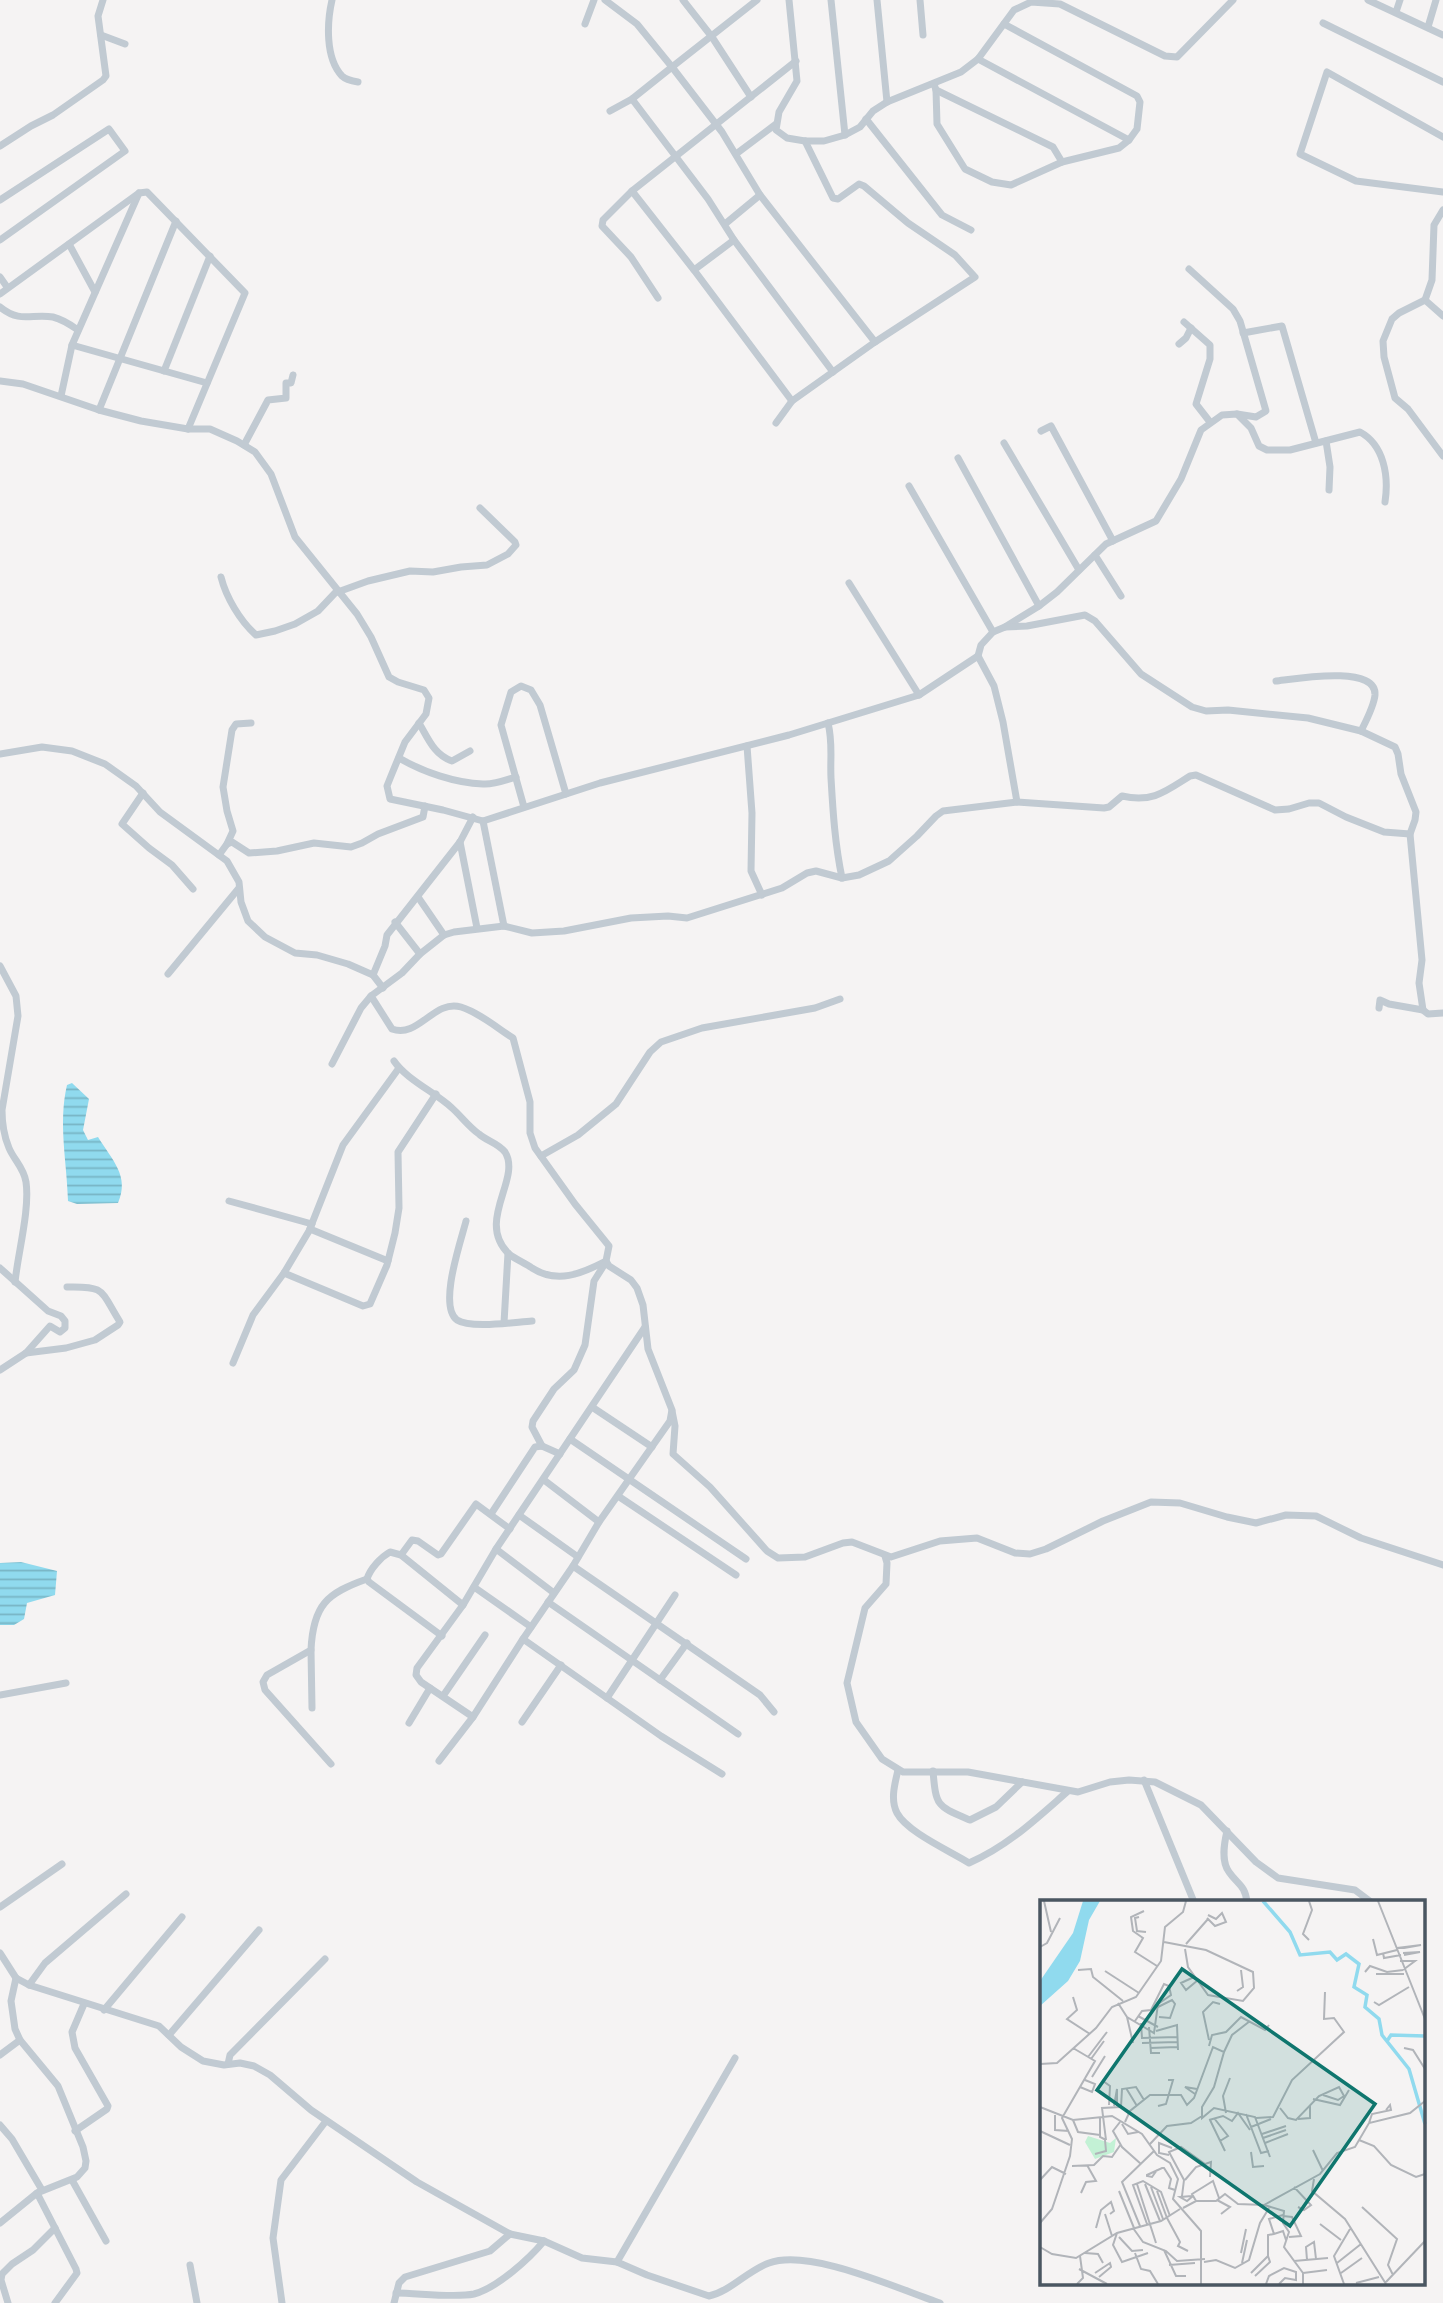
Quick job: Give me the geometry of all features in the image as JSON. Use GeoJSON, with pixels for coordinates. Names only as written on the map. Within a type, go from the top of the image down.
{"type":"FeatureCollection","features":[{"type":"Feature","properties":{"kind":"street"},"geometry":{"type":"LineString","coordinates":[[0,146],[53,115],[106,76],[98,16],[103,0]]}},
{"type":"Feature","properties":{"kind":"street"},"geometry":{"type":"LineString","coordinates":[[331,0],[329,36],[335,65],[344,78],[358,82]]}},
{"type":"Feature","properties":{"kind":"street"},"geometry":{"type":"LineString","coordinates":[[584,24],[594,0]]}},
{"type":"Feature","properties":{"kind":"street"},"geometry":{"type":"LineString","coordinates":[[605,0],[637,24],[672,67],[736,154],[760,195],[875,342]]}},
{"type":"Feature","properties":{"kind":"street"},"geometry":{"type":"LineString","coordinates":[[682,0],[712,37],[751,97]]}},
{"type":"Feature","properties":{"kind":"street"},"geometry":{"type":"LineString","coordinates":[[610,111],[632,99],[712,37],[747,3],[757,0]]}},
{"type":"Feature","properties":{"kind":"street"},"geometry":{"type":"LineString","coordinates":[[789,0],[797,81],[779,112],[776,130],[779,134],[805,141],[824,141],[845,135],[860,127],[887,102],[935,87],[961,72],[978,59],[1014,10],[1031,2],[1060,4],[1165,56],[1177,57],[1233,0]]}},
{"type":"Feature","properties":{"kind":"street"},"geometry":{"type":"LineString","coordinates":[[831,0],[845,135]]}},
{"type":"Feature","properties":{"kind":"street"},"geometry":{"type":"LineString","coordinates":[[877,0],[887,102]]}},
{"type":"Feature","properties":{"kind":"street"},"geometry":{"type":"LineString","coordinates":[[920,0],[923,35]]}},
{"type":"Feature","properties":{"kind":"street"},"geometry":{"type":"LineString","coordinates":[[1011,0],[1014,10]]}},
{"type":"Feature","properties":{"kind":"street"},"geometry":{"type":"LineString","coordinates":[[1368,0],[1443,34]]}},
{"type":"Feature","properties":{"kind":"street"},"geometry":{"type":"LineString","coordinates":[[1396,12],[1400,0]]}},
{"type":"Feature","properties":{"kind":"street"},"geometry":{"type":"LineString","coordinates":[[1429,27],[1436,0]]}},
{"type":"Feature","properties":{"kind":"street"},"geometry":{"type":"LineString","coordinates":[[1323,23],[1443,82]]}},
{"type":"Feature","properties":{"kind":"street"},"geometry":{"type":"LineString","coordinates":[[935,87],[937,124],[965,169],[992,182],[1011,185],[1062,162],[1119,148],[1129,140],[1137,129],[1140,102],[1137,96],[1004,24]]}},
{"type":"Feature","properties":{"kind":"street"},"geometry":{"type":"LineString","coordinates":[[101,35],[125,44]]}},
{"type":"Feature","properties":{"kind":"street"},"geometry":{"type":"LineString","coordinates":[[978,59],[1129,140]]}},
{"type":"Feature","properties":{"kind":"street"},"geometry":{"type":"LineString","coordinates":[[658,298],[631,257],[602,226],[609,212],[675,156],[796,61]]}},
{"type":"Feature","properties":{"kind":"street"},"geometry":{"type":"LineString","coordinates":[[1443,137],[1327,72],[1300,154],[1356,181],[1443,192]]}},
{"type":"Feature","properties":{"kind":"street"},"geometry":{"type":"LineString","coordinates":[[935,87],[1053,147],[1062,162]]}},
{"type":"Feature","properties":{"kind":"street"},"geometry":{"type":"LineString","coordinates":[[632,99],[834,372]]}},
{"type":"Feature","properties":{"kind":"street"},"geometry":{"type":"LineString","coordinates":[[866,119],[942,215],[971,230]]}},
{"type":"Feature","properties":{"kind":"street"},"geometry":{"type":"LineString","coordinates":[[736,154],[776,124]]}},
{"type":"Feature","properties":{"kind":"street"},"geometry":{"type":"LineString","coordinates":[[0,200],[108,129],[125,151],[0,240]]}},
{"type":"Feature","properties":{"kind":"street"},"geometry":{"type":"LineString","coordinates":[[776,423],[792,401],[875,342],[975,277],[955,256],[931,241],[864,186],[859,184],[838,199],[832,198],[805,141]]}},
{"type":"Feature","properties":{"kind":"street"},"geometry":{"type":"LineString","coordinates":[[632,191],[792,401]]}},
{"type":"Feature","properties":{"kind":"street"},"geometry":{"type":"LineString","coordinates":[[61,396],[72,345],[139,192]]}},
{"type":"Feature","properties":{"kind":"street"},"geometry":{"type":"LineString","coordinates":[[0,294],[139,192],[147,192],[245,293],[188,429]]}},
{"type":"Feature","properties":{"kind":"street"},"geometry":{"type":"LineString","coordinates":[[725,224],[760,195]]}},
{"type":"Feature","properties":{"kind":"street"},"geometry":{"type":"LineString","coordinates":[[1443,210],[1434,225],[1432,281],[1425,300],[1399,313],[1392,320],[1383,341],[1384,357],[1395,398],[1408,409],[1443,456]]}},
{"type":"Feature","properties":{"kind":"street"},"geometry":{"type":"LineString","coordinates":[[99,410],[176,221]]}},
{"type":"Feature","properties":{"kind":"street"},"geometry":{"type":"LineString","coordinates":[[694,270],[734,240]]}},
{"type":"Feature","properties":{"kind":"street"},"geometry":{"type":"LineString","coordinates":[[69,244],[95,292]]}},
{"type":"Feature","properties":{"kind":"street"},"geometry":{"type":"LineString","coordinates":[[164,371],[210,256]]}},
{"type":"Feature","properties":{"kind":"street"},"geometry":{"type":"LineString","coordinates":[[0,381],[23,384],[141,421],[188,429],[210,429],[255,452],[271,474],[295,537],[341,592],[371,638],[389,677],[424,690],[429,698],[426,714],[405,742],[387,786],[390,799],[483,821],[600,783],[747,746],[919,695],[978,656],[981,645],[993,632],[1039,606],[1057,592],[1106,544],[1156,520],[1181,479],[1201,430],[1222,415],[1256,417],[1266,411],[1240,321],[1233,309],[1189,269]]}},
{"type":"Feature","properties":{"kind":"street"},"geometry":{"type":"LineString","coordinates":[[0,277],[7,288]]}},
{"type":"Feature","properties":{"kind":"street"},"geometry":{"type":"LineString","coordinates":[[1425,300],[1443,317]]}},
{"type":"Feature","properties":{"kind":"street"},"geometry":{"type":"LineString","coordinates":[[0,307],[21,318],[53,317],[78,330]]}},
{"type":"Feature","properties":{"kind":"street"},"geometry":{"type":"LineString","coordinates":[[1179,344],[1186,338],[1187,325],[1210,345],[1210,359],[1196,404],[1210,422]]}},
{"type":"Feature","properties":{"kind":"street"},"geometry":{"type":"LineString","coordinates":[[1243,332],[1282,326],[1316,443]]}},
{"type":"Feature","properties":{"kind":"street"},"geometry":{"type":"LineString","coordinates":[[72,345],[207,383]]}},
{"type":"Feature","properties":{"kind":"street"},"geometry":{"type":"LineString","coordinates":[[244,445],[268,400],[286,398],[286,383],[291,383],[293,375]]}},
{"type":"Feature","properties":{"kind":"street"},"geometry":{"type":"LineString","coordinates":[[1237,414],[1251,428],[1259,446],[1267,450],[1290,450],[1360,432],[1371,438],[1386,474],[1388,485],[1385,502]]}},
{"type":"Feature","properties":{"kind":"street"},"geometry":{"type":"LineString","coordinates":[[1041,431],[1051,426],[1114,541]]}},
{"type":"Feature","properties":{"kind":"street"},"geometry":{"type":"LineString","coordinates":[[1326,440],[1330,467],[1329,489]]}},
{"type":"Feature","properties":{"kind":"street"},"geometry":{"type":"LineString","coordinates":[[1004,443],[1079,570]]}},
{"type":"Feature","properties":{"kind":"street"},"geometry":{"type":"LineString","coordinates":[[958,458],[1039,606]]}},
{"type":"Feature","properties":{"kind":"street"},"geometry":{"type":"LineString","coordinates":[[909,486],[993,632]]}},
{"type":"Feature","properties":{"kind":"street"},"geometry":{"type":"LineString","coordinates":[[221,577],[225,590],[249,629],[256,635],[275,631],[318,611],[335,593],[368,581],[410,570],[433,572],[486,565],[508,554],[516,545],[515,542],[480,508]]}},
{"type":"Feature","properties":{"kind":"street"},"geometry":{"type":"LineString","coordinates":[[1095,555],[1121,596]]}},
{"type":"Feature","properties":{"kind":"street"},"geometry":{"type":"LineString","coordinates":[[849,583],[919,695]]}},
{"type":"Feature","properties":{"kind":"street"},"geometry":{"type":"LineString","coordinates":[[1005,627],[1027,626],[1085,615],[1095,621],[1141,674],[1192,707],[1206,711],[1228,710],[1308,718],[1361,731],[1395,747],[1401,774],[1416,812],[1410,834],[1422,960],[1419,982],[1423,1010]]}},
{"type":"Feature","properties":{"kind":"street"},"geometry":{"type":"LineString","coordinates":[[978,656],[994,686],[1017,802]]}},
{"type":"Feature","properties":{"kind":"street"},"geometry":{"type":"LineString","coordinates":[[1276,681],[1328,676],[1364,678],[1372,684],[1376,694],[1361,731]]}},
{"type":"Feature","properties":{"kind":"street"},"geometry":{"type":"LineString","coordinates":[[524,807],[501,725],[511,692],[521,686],[531,690],[540,705],[566,794]]}},
{"type":"Feature","properties":{"kind":"street"},"geometry":{"type":"LineString","coordinates":[[219,855],[233,831],[223,787],[232,730],[236,724],[251,723]]}},
{"type":"Feature","properties":{"kind":"street"},"geometry":{"type":"LineString","coordinates":[[419,723],[437,754],[443,758],[452,761],[470,751]]}},
{"type":"Feature","properties":{"kind":"street"},"geometry":{"type":"LineString","coordinates":[[828,723],[832,740],[834,837],[842,878]]}},
{"type":"Feature","properties":{"kind":"street"},"geometry":{"type":"LineString","coordinates":[[747,746],[752,813],[751,871],[762,895]]}},
{"type":"Feature","properties":{"kind":"street"},"geometry":{"type":"LineString","coordinates":[[0,754],[42,747],[72,751],[105,764],[136,786],[160,812],[227,861],[239,882],[248,921],[265,937],[295,953],[317,955],[348,964],[373,975],[383,988]]}},
{"type":"Feature","properties":{"kind":"street"},"geometry":{"type":"LineString","coordinates":[[398,758],[415,768],[475,783],[485,784],[516,777]]}},
{"type":"Feature","properties":{"kind":"street"},"geometry":{"type":"LineString","coordinates":[[332,1064],[360,1008],[444,935],[503,926],[532,933],[564,931],[631,918],[687,918],[782,888],[807,873],[816,871],[842,878],[859,875],[889,861],[943,811],[1017,802],[1104,808],[1122,796],[1142,798],[1160,794],[1196,775],[1275,810],[1319,803],[1384,832],[1410,834]]}},
{"type":"Feature","properties":{"kind":"street"},"geometry":{"type":"LineString","coordinates":[[143,793],[122,824],[172,865],[193,889]]}},
{"type":"Feature","properties":{"kind":"street"},"geometry":{"type":"LineString","coordinates":[[227,844],[232,842],[249,853],[277,851],[314,843],[351,846],[423,817],[425,806]]}},
{"type":"Feature","properties":{"kind":"street"},"geometry":{"type":"LineString","coordinates":[[373,975],[387,934],[460,842],[473,817]]}},
{"type":"Feature","properties":{"kind":"street"},"geometry":{"type":"LineString","coordinates":[[483,821],[503,926]]}},
{"type":"Feature","properties":{"kind":"street"},"geometry":{"type":"LineString","coordinates":[[460,842],[477,928]]}},
{"type":"Feature","properties":{"kind":"street"},"geometry":{"type":"LineString","coordinates":[[168,974],[239,888]]}},
{"type":"Feature","properties":{"kind":"street"},"geometry":{"type":"LineString","coordinates":[[418,897],[444,935]]}},
{"type":"Feature","properties":{"kind":"street"},"geometry":{"type":"LineString","coordinates":[[395,922],[420,954]]}},
{"type":"Feature","properties":{"kind":"street"},"geometry":{"type":"LineString","coordinates":[[0,966],[16,996],[18,1016],[2,1123],[9,1148],[23,1170],[26,1184],[24,1222],[15,1282]]}},
{"type":"Feature","properties":{"kind":"street"},"geometry":{"type":"LineString","coordinates":[[371,996],[396,1031],[409,1030],[439,1011],[453,1006],[462,1007],[478,1015],[513,1038],[530,1102],[530,1133],[535,1148],[608,1246],[606,1261],[594,1281],[585,1345],[574,1370],[554,1389],[533,1421],[542,1446]]}},
{"type":"Feature","properties":{"kind":"street"},"geometry":{"type":"LineString","coordinates":[[541,1156],[578,1135],[616,1104],[650,1052],[661,1042],[702,1028],[815,1008],[840,999]]}},
{"type":"Feature","properties":{"kind":"street"},"geometry":{"type":"LineString","coordinates":[[1378,1008],[1380,1000],[1423,1010],[1429,1014],[1443,1013]]}},
{"type":"Feature","properties":{"kind":"street"},"geometry":{"type":"LineString","coordinates":[[233,1363],[253,1315],[284,1273],[311,1226],[343,1145],[397,1064],[436,1094],[478,1134],[506,1153],[509,1169],[495,1218],[498,1234],[508,1253],[542,1275],[555,1278],[588,1271],[606,1261]]}},
{"type":"Feature","properties":{"kind":"street"},"geometry":{"type":"LineString","coordinates":[[284,1273],[363,1306],[370,1304],[387,1261],[399,1209],[398,1152],[436,1094]]}},
{"type":"Feature","properties":{"kind":"street"},"geometry":{"type":"LineString","coordinates":[[229,1200],[311,1226],[387,1261]]}},
{"type":"Feature","properties":{"kind":"street"},"geometry":{"type":"LineString","coordinates":[[466,1221],[449,1294],[450,1312],[458,1320],[472,1324],[532,1321]]}},
{"type":"Feature","properties":{"kind":"street"},"geometry":{"type":"LineString","coordinates":[[504,1323],[508,1253]]}},
{"type":"Feature","properties":{"kind":"street"},"geometry":{"type":"LineString","coordinates":[[606,1261],[638,1288],[643,1305],[648,1349],[675,1417],[673,1454],[710,1487],[767,1551],[778,1558],[805,1557],[852,1542],[885,1556],[900,1556],[940,1541],[977,1538],[1015,1553],[1030,1554],[1151,1502],[1180,1503],[1227,1517],[1256,1522],[1286,1515],[1316,1516],[1361,1538],[1443,1565]]}},
{"type":"Feature","properties":{"kind":"street"},"geometry":{"type":"LineString","coordinates":[[0,1268],[48,1311],[61,1316],[65,1321],[65,1328],[60,1332],[50,1326],[26,1353],[0,1370]]}},
{"type":"Feature","properties":{"kind":"street"},"geometry":{"type":"LineString","coordinates":[[26,1353],[66,1348],[95,1340],[120,1322],[100,1290],[94,1287],[67,1287]]}},
{"type":"Feature","properties":{"kind":"street"},"geometry":{"type":"LineString","coordinates":[[473,1717],[430,1688],[416,1675],[417,1668],[463,1605],[496,1549],[645,1326]]}},
{"type":"Feature","properties":{"kind":"street"},"geometry":{"type":"LineString","coordinates":[[592,1407],[652,1447]]}},
{"type":"Feature","properties":{"kind":"street"},"geometry":{"type":"LineString","coordinates":[[439,1761],[473,1717],[599,1522],[670,1421],[672,1410]]}},
{"type":"Feature","properties":{"kind":"street"},"geometry":{"type":"LineString","coordinates":[[570,1439],[746,1559]]}},
{"type":"Feature","properties":{"kind":"street"},"geometry":{"type":"LineString","coordinates":[[491,1514],[536,1447],[542,1446],[560,1454]]}},
{"type":"Feature","properties":{"kind":"street"},"geometry":{"type":"LineString","coordinates":[[544,1480],[599,1522]]}},
{"type":"Feature","properties":{"kind":"street"},"geometry":{"type":"LineString","coordinates":[[618,1496],[736,1575]]}},
{"type":"Feature","properties":{"kind":"street"},"geometry":{"type":"LineString","coordinates":[[401,1555],[412,1540],[418,1541],[438,1555],[441,1554],[476,1504],[510,1529]]}},
{"type":"Feature","properties":{"kind":"street"},"geometry":{"type":"LineString","coordinates":[[519,1516],[578,1558]]}},
{"type":"Feature","properties":{"kind":"street"},"geometry":{"type":"LineString","coordinates":[[496,1549],[554,1594]]}},
{"type":"Feature","properties":{"kind":"street"},"geometry":{"type":"LineString","coordinates":[[367,1579],[384,1555],[390,1552],[401,1555],[463,1605]]}},
{"type":"Feature","properties":{"kind":"street"},"geometry":{"type":"LineString","coordinates":[[885,1556],[886,1584],[865,1608],[847,1683],[856,1722],[875,1751],[898,1770],[968,1772],[1078,1792],[1110,1782],[1155,1782],[1201,1805],[1256,1862],[1279,1878],[1355,1889],[1369,1900]]}},
{"type":"Feature","properties":{"kind":"street"},"geometry":{"type":"LineString","coordinates":[[573,1566],[760,1695],[774,1712]]}},
{"type":"Feature","properties":{"kind":"street"},"geometry":{"type":"LineString","coordinates":[[367,1579],[442,1636]]}},
{"type":"Feature","properties":{"kind":"street"},"geometry":{"type":"LineString","coordinates":[[312,1708],[312,1628],[328,1597],[339,1589],[367,1579]]}},
{"type":"Feature","properties":{"kind":"street"},"geometry":{"type":"LineString","coordinates":[[474,1587],[531,1627]]}},
{"type":"Feature","properties":{"kind":"street"},"geometry":{"type":"LineString","coordinates":[[607,1698],[675,1595]]}},
{"type":"Feature","properties":{"kind":"street"},"geometry":{"type":"LineString","coordinates":[[548,1602],[738,1734]]}},
{"type":"Feature","properties":{"kind":"street"},"geometry":{"type":"LineString","coordinates":[[443,1696],[485,1635]]}},
{"type":"Feature","properties":{"kind":"street"},"geometry":{"type":"LineString","coordinates":[[523,1639],[661,1736],[722,1774]]}},
{"type":"Feature","properties":{"kind":"street"},"geometry":{"type":"LineString","coordinates":[[660,1680],[687,1643]]}},
{"type":"Feature","properties":{"kind":"street"},"geometry":{"type":"LineString","coordinates":[[311,1650],[267,1675],[263,1682],[265,1690],[331,1764]]}},
{"type":"Feature","properties":{"kind":"street"},"geometry":{"type":"LineString","coordinates":[[522,1722],[561,1665]]}},
{"type":"Feature","properties":{"kind":"street"},"geometry":{"type":"LineString","coordinates":[[0,1695],[66,1683]]}},
{"type":"Feature","properties":{"kind":"street"},"geometry":{"type":"LineString","coordinates":[[409,1723],[430,1688]]}},
{"type":"Feature","properties":{"kind":"street"},"geometry":{"type":"LineString","coordinates":[[898,1770],[893,1797],[896,1811],[902,1820],[969,1863],[1016,1837],[1068,1791]]}},
{"type":"Feature","properties":{"kind":"street"},"geometry":{"type":"LineString","coordinates":[[933,1771],[936,1800],[944,1809],[970,1820],[996,1807],[1022,1782]]}},
{"type":"Feature","properties":{"kind":"street"},"geometry":{"type":"LineString","coordinates":[[1144,1780],[1193,1900]]}},
{"type":"Feature","properties":{"kind":"street"},"geometry":{"type":"LineString","coordinates":[[1227,1831],[1225,1863],[1228,1872],[1242,1886],[1246,1900]]}},
{"type":"Feature","properties":{"kind":"street"},"geometry":{"type":"LineString","coordinates":[[0,1908],[62,1864]]}},
{"type":"Feature","properties":{"kind":"street"},"geometry":{"type":"LineString","coordinates":[[29,1985],[45,1963],[126,1894]]}},
{"type":"Feature","properties":{"kind":"street"},"geometry":{"type":"LineString","coordinates":[[104,2010],[182,1917]]}},
{"type":"Feature","properties":{"kind":"street"},"geometry":{"type":"LineString","coordinates":[[169,2035],[259,1930]]}},
{"type":"Feature","properties":{"kind":"street"},"geometry":{"type":"LineString","coordinates":[[0,1953],[16,1978],[29,1985],[159,2026],[203,2061],[240,2063],[270,2074],[326,2121],[417,2182],[510,2234],[544,2241],[582,2258],[617,2262],[709,2296],[718,2294],[749,2272],[771,2262],[797,2259],[841,2269],[940,2303]]}},
{"type":"Feature","properties":{"kind":"street"},"geometry":{"type":"LineString","coordinates":[[228,2064],[230,2055],[325,1959]]}},
{"type":"Feature","properties":{"kind":"street"},"geometry":{"type":"LineString","coordinates":[[0,2223],[39,2191],[72,2180],[82,2173],[86,2161],[58,2086],[20,2040],[12,2018],[10,2001],[16,1978]]}},
{"type":"Feature","properties":{"kind":"street"},"geometry":{"type":"LineString","coordinates":[[75,2131],[108,2106],[75,2048],[72,2032],[84,2004]]}},
{"type":"Feature","properties":{"kind":"street"},"geometry":{"type":"LineString","coordinates":[[0,2055],[20,2040]]}},
{"type":"Feature","properties":{"kind":"street"},"geometry":{"type":"LineString","coordinates":[[617,2262],[735,2058]]}},
{"type":"Feature","properties":{"kind":"street"},"geometry":{"type":"LineString","coordinates":[[282,2303],[273,2238],[281,2180],[326,2121]]}},
{"type":"Feature","properties":{"kind":"street"},"geometry":{"type":"LineString","coordinates":[[0,2126],[12,2139],[76,2269],[76,2273],[55,2303]]}},
{"type":"Feature","properties":{"kind":"street"},"geometry":{"type":"LineString","coordinates":[[72,2180],[106,2241]]}},
{"type":"Feature","properties":{"kind":"street"},"geometry":{"type":"LineString","coordinates":[[8,2303],[1,2280],[2,2274],[33,2250],[55,2228]]}},
{"type":"Feature","properties":{"kind":"street"},"geometry":{"type":"LineString","coordinates":[[394,2303],[400,2283],[412,2274],[490,2252],[510,2234]]}},
{"type":"Feature","properties":{"kind":"street"},"geometry":{"type":"LineString","coordinates":[[396,2293],[473,2294],[490,2287],[532,2255],[544,2241]]}},
{"type":"Feature","properties":{"kind":"street"},"geometry":{"type":"LineString","coordinates":[[190,2265],[197,2303]]}},
{"type":"Feature","properties":{"kind":"water"},"geometry":{"type":"Polygon","coordinates":[[[72,1083],[89,1099],[83,1130],[88,1140],[98,1137],[118,1168],[122,1185],[118,1203],[77,1204],[68,1201],[63,1114],[67,1085],[72,1083]]]}},
{"type":"Feature","properties":{"kind":"water"},"geometry":{"type":"Polygon","coordinates":[[[21,1562],[57,1571],[55,1595],[27,1603],[24,1619],[14,1625],[0,1625],[0,1563],[21,1562]]]}}]}
